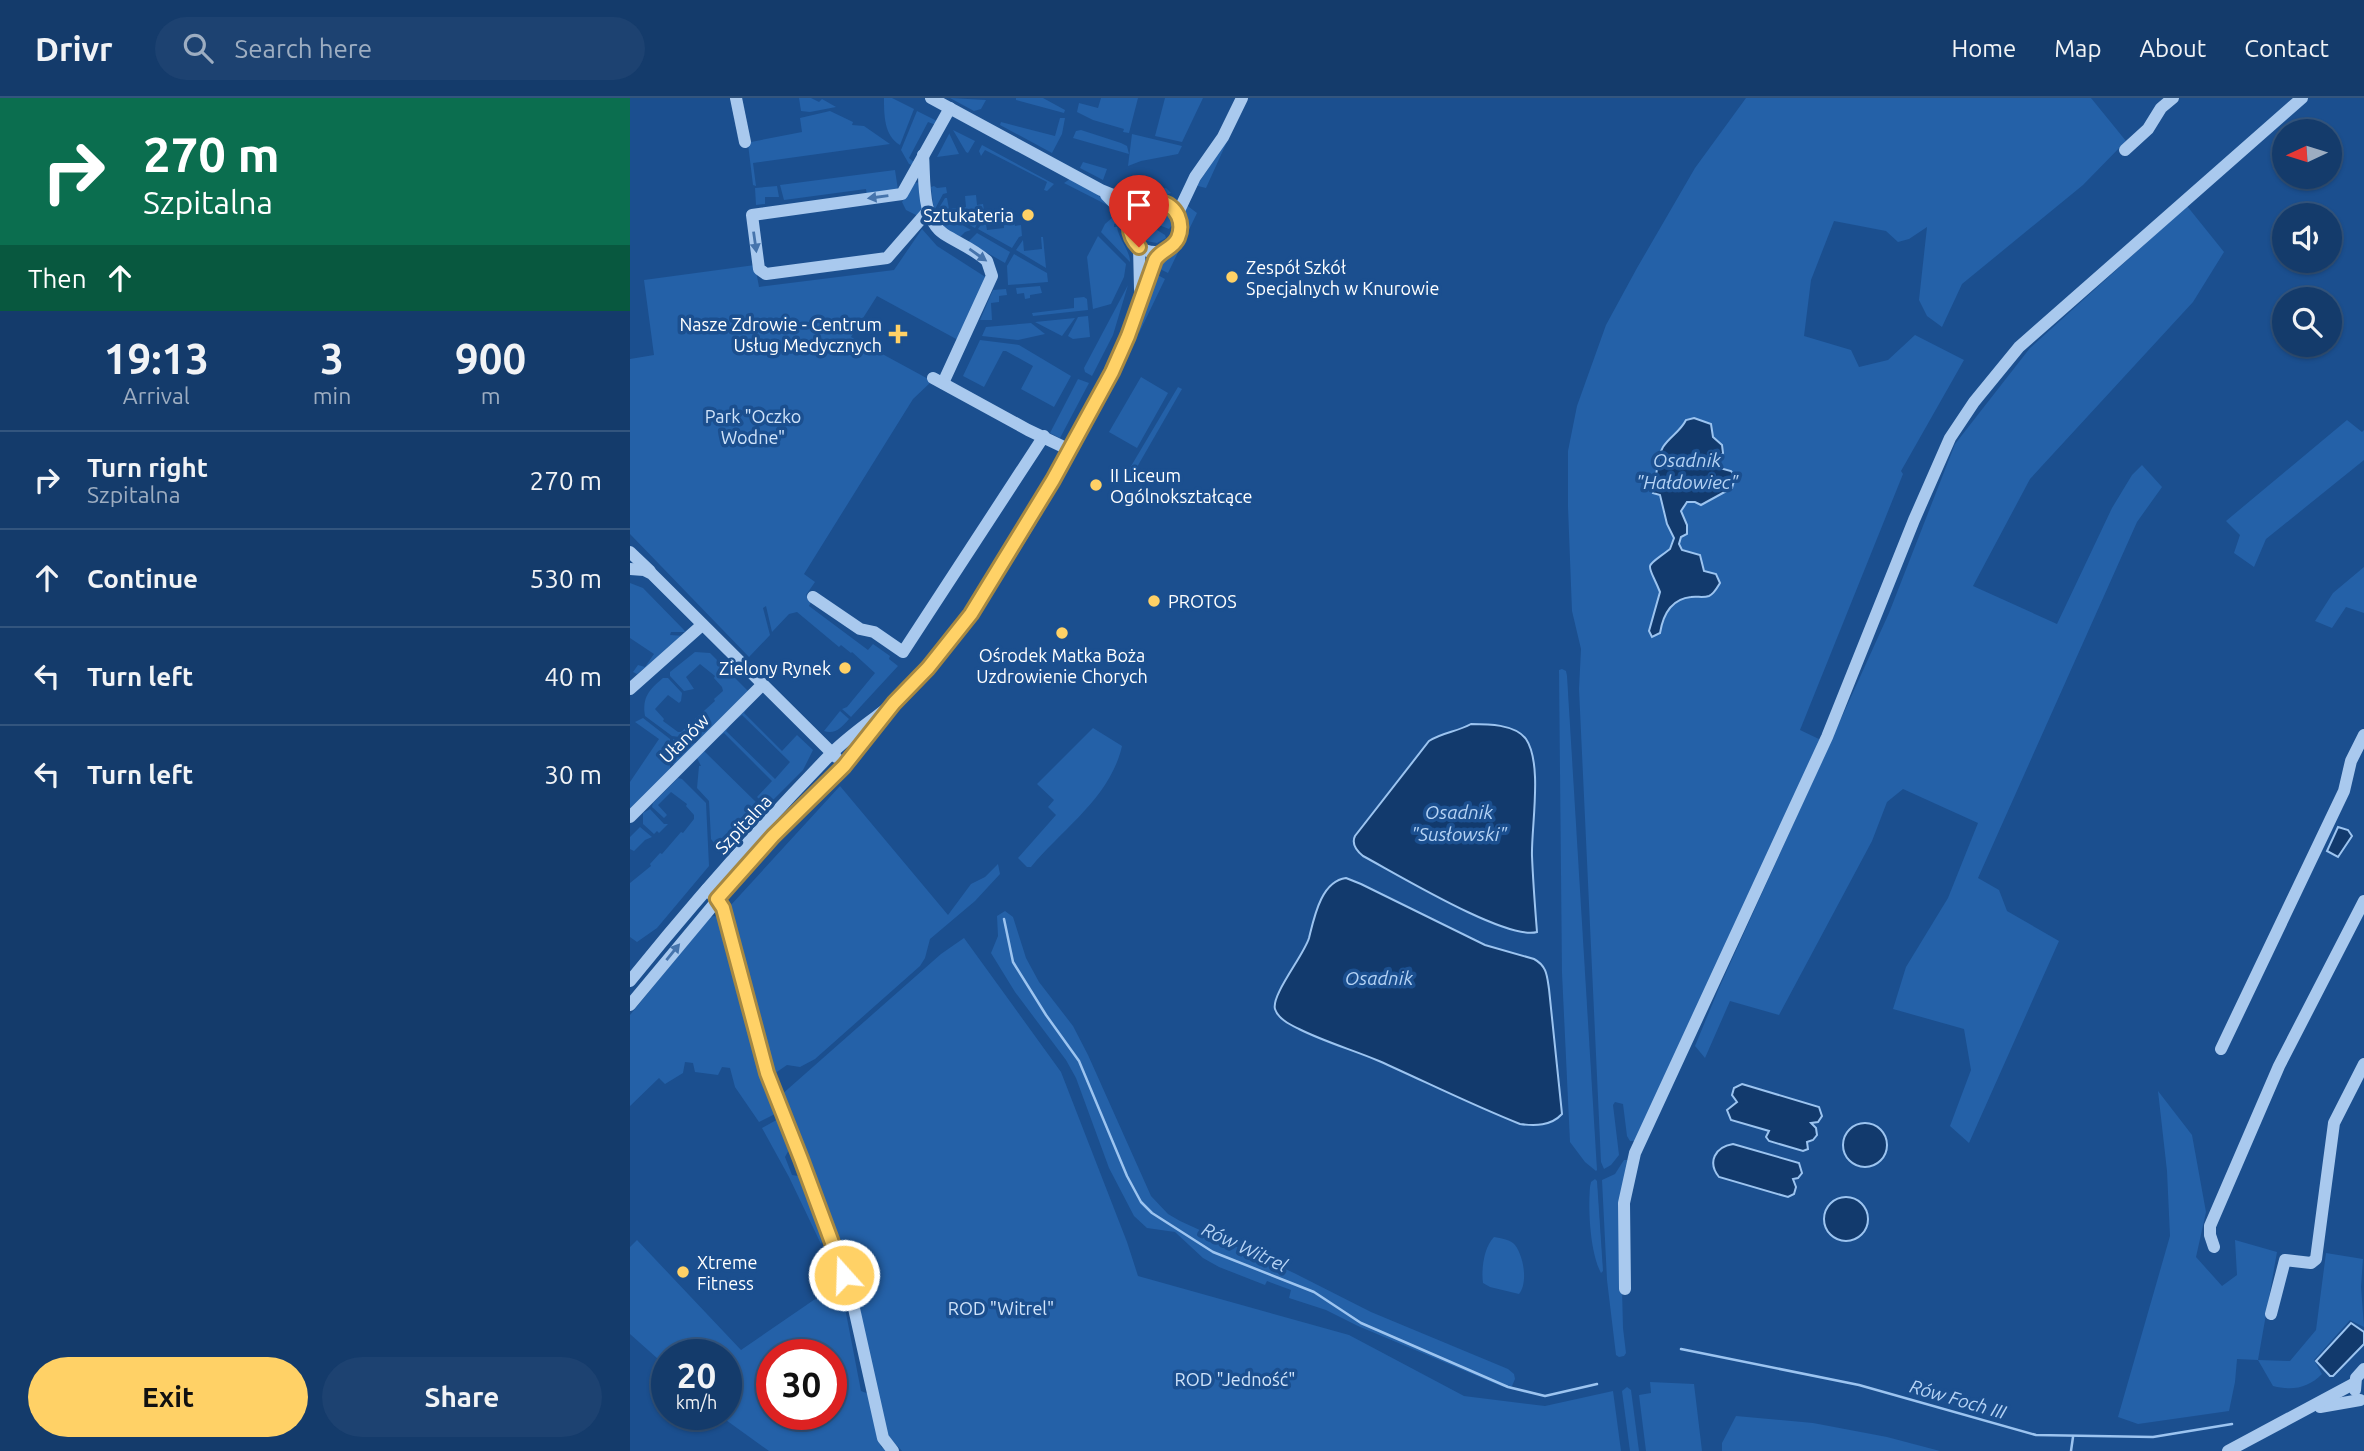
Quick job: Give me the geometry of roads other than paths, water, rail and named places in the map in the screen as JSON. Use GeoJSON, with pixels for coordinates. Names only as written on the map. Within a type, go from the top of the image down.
{"type":"FeatureCollection","features":[{"type":"Feature","properties":{"kind":"street"},"geometry":{"type":"LineString","coordinates":[[736,98],[745,142]]}},
{"type":"Feature","properties":{"kind":"street"},"geometry":{"type":"LineString","coordinates":[[931,98],[1101,190],[1133,204],[1161,203],[1195,177]]}},
{"type":"Feature","properties":{"kind":"street"},"geometry":{"type":"LineString","coordinates":[[1177,215],[1195,177],[1223,137],[1242,98]]}},
{"type":"Feature","properties":{"kind":"street"},"geometry":{"type":"LineString","coordinates":[[2125,150],[2148,129],[2161,108],[2173,98]]}},
{"type":"Feature","properties":{"kind":"street"},"geometry":{"type":"LineString","coordinates":[[1625,1289],[1623,1203],[1636,1153],[1827,737],[1950,438],[1974,402],[2019,347],[2302,98]]}},
{"type":"Feature","properties":{"kind":"street"},"geometry":{"type":"LineString","coordinates":[[928,211],[887,258],[766,274],[759,269],[752,215],[901,194],[950,108]]}},
{"type":"Feature","properties":{"kind":"street"},"geometry":{"type":"LineString","coordinates":[[923,154],[928,211],[932,222],[938,230],[987,261],[992,276],[938,380],[1070,450]]}},
{"type":"Feature","properties":{"kind":"street"},"geometry":{"type":"LineString","coordinates":[[1101,190],[1122,211],[1130,226],[1132,238],[1139,247],[1151,253],[1171,247],[1179,236],[1177,215],[1170,207],[1161,203]]}},
{"type":"Feature","properties":{"kind":"street"},"geometry":{"type":"LineString","coordinates":[[1130,226],[1134,214],[1145,204]]}},
{"type":"Feature","properties":{"kind":"street","name":"Szpitalna"},"geometry":{"type":"LineString","coordinates":[[1139,247],[1141,296]]}},
{"type":"Feature","properties":{"kind":"street","name":"Szpitalna"},"geometry":{"type":"LineString","coordinates":[[630,1005],[773,836],[844,766],[971,614],[1070,450],[1120,354],[1160,252]]}},
{"type":"Feature","properties":{"kind":"street"},"geometry":{"type":"LineString","coordinates":[[813,597],[860,629],[874,632],[903,652],[1044,436]]}},
{"type":"Feature","properties":{"kind":"street"},"geometry":{"type":"LineString","coordinates":[[630,552],[844,766]]}},
{"type":"Feature","properties":{"kind":"street"},"geometry":{"type":"LineString","coordinates":[[630,569],[644,570],[652,574]]}},
{"type":"Feature","properties":{"kind":"street"},"geometry":{"type":"LineString","coordinates":[[630,689],[702,625]]}},
{"type":"Feature","properties":{"kind":"street","name":"Ułanów"},"geometry":{"type":"LineString","coordinates":[[630,817],[763,684]]}},
{"type":"Feature","properties":{"kind":"street","name":"Szpitalna"},"geometry":{"type":"LineString","coordinates":[[630,981],[707,889],[832,752],[894,703]]}},
{"type":"Feature","properties":{"kind":"street"},"geometry":{"type":"LineString","coordinates":[[2221,1049],[2344,791],[2351,761],[2364,735]]}},
{"type":"Feature","properties":{"kind":"street"},"geometry":{"type":"LineString","coordinates":[[707,889],[723,908],[767,1073],[851,1295],[883,1438],[893,1451]]}},
{"type":"Feature","properties":{"kind":"street"},"geometry":{"type":"LineString","coordinates":[[2214,1247],[2210,1226],[2241,1150],[2279,1066],[2364,901]]}},
{"type":"Feature","properties":{"kind":"street"},"geometry":{"type":"LineString","coordinates":[[2271,1314],[2285,1259],[2311,1263],[2316,1259],[2334,1123],[2364,1064]]}},
{"type":"Feature","properties":{"kind":"street"},"geometry":{"type":"LineString","coordinates":[[2309,1409],[2362,1402],[2355,1392],[2355,1383],[2364,1369]]}},
{"type":"Feature","properties":{"kind":"street"},"geometry":{"type":"LineString","coordinates":[[2228,1451],[2355,1383]]}},
{"type":"Feature","properties":{"kind":"water","name":"Osadnik \"Hałdowiec\""},"geometry":{"type":"Polygon","coordinates":[[[1694,418],[1711,424],[1713,437],[1722,445],[1723,453],[1716,467],[1731,471],[1735,477],[1732,488],[1701,505],[1687,502],[1681,511],[1687,525],[1687,534],[1681,537],[1679,544],[1682,550],[1700,555],[1704,571],[1716,574],[1720,583],[1709,596],[1678,601],[1666,614],[1660,633],[1652,637],[1649,631],[1660,592],[1650,566],[1670,549],[1674,538],[1667,524],[1660,495],[1653,493],[1658,463],[1666,443],[1686,420],[1694,418]]]}},
{"type":"Feature","properties":{"kind":"water","name":"Osadnik \"Susłowski\""},"geometry":{"type":"Polygon","coordinates":[[[1471,724],[1515,730],[1526,739],[1531,750],[1535,780],[1532,856],[1537,932],[1522,932],[1502,926],[1451,904],[1363,856],[1354,845],[1355,836],[1429,741],[1471,724]]]}},
{"type":"Feature","properties":{"kind":"water"},"geometry":{"type":"Polygon","coordinates":[[[2338,827],[2348,830],[2352,836],[2338,857],[2327,851],[2338,827]]]}},
{"type":"Feature","properties":{"kind":"water","name":"Osadnik"},"geometry":{"type":"Polygon","coordinates":[[[1346,878],[1485,945],[1534,959],[1542,965],[1549,989],[1562,1114],[1558,1118],[1542,1124],[1520,1124],[1379,1061],[1309,1034],[1279,1016],[1275,1009],[1278,994],[1306,945],[1320,902],[1330,886],[1346,878]]]}},
{"type":"Feature","properties":{"kind":"water"},"geometry":{"type":"Polygon","coordinates":[[[1742,1084],[1819,1107],[1822,1116],[1818,1122],[1811,1123],[1816,1128],[1817,1135],[1807,1142],[1808,1149],[1803,1151],[1769,1141],[1766,1137],[1769,1131],[1731,1120],[1727,1110],[1737,1102],[1732,1095],[1734,1088],[1742,1084]]]}},
{"type":"Feature","properties":{"kind":"water"},"geometry":{"type":"Polygon","coordinates":[[[1865,1123],[1874,1124],[1881,1129],[1886,1136],[1886,1154],[1881,1161],[1874,1166],[1865,1167],[1856,1166],[1849,1161],[1844,1154],[1843,1145],[1844,1136],[1849,1129],[1856,1124],[1865,1123]]]}},
{"type":"Feature","properties":{"kind":"water"},"geometry":{"type":"Polygon","coordinates":[[[1733,1144],[1799,1163],[1802,1173],[1793,1179],[1796,1187],[1794,1194],[1788,1197],[1719,1177],[1713,1161],[1715,1156],[1722,1148],[1733,1144]]]}},
{"type":"Feature","properties":{"kind":"water"},"geometry":{"type":"Polygon","coordinates":[[[1846,1197],[1855,1198],[1862,1203],[1867,1210],[1867,1228],[1862,1235],[1855,1240],[1846,1241],[1837,1240],[1830,1235],[1825,1228],[1824,1219],[1825,1210],[1830,1203],[1837,1198],[1846,1197]]]}},
{"type":"Feature","properties":{"kind":"water"},"geometry":{"type":"Polygon","coordinates":[[[2351,1323],[2364,1332],[2364,1344],[2330,1376],[2316,1361],[2351,1323]]]}},
{"type":"Feature","properties":{"kind":"waterway","name":"Rów Witrel"},"geometry":{"type":"LineString","coordinates":[[1004,919],[1013,962],[1079,1061],[1127,1176],[1141,1202],[1152,1213],[1213,1252],[1314,1292],[1361,1323],[1508,1387],[1545,1396],[1597,1384]]}},
{"type":"Feature","properties":{"kind":"waterway","name":"Rów Foch III"},"geometry":{"type":"LineString","coordinates":[[1681,1349],[1859,1385],[2036,1435],[2153,1437],[2232,1424]]}},
{"type":"Feature","properties":{"kind":"waterway"},"geometry":{"type":"LineString","coordinates":[[2071,1451],[2073,1437]]}},
{"type":"Feature","properties":{"kind":"place","name":"Sztukateria"},"geometry":{"type":"Point","coordinates":[1028,215]}},
{"type":"Feature","properties":{"kind":"place","name":"Zespół Szkół Specjalnych w Knurowie"},"geometry":{"type":"Point","coordinates":[1232,277]}},
{"type":"Feature","properties":{"kind":"place","name":"Nasze Zdrowie - Centrum Usług Medycznych"},"geometry":{"type":"Point","coordinates":[898,334]}},
{"type":"Feature","properties":{"kind":"place","name":"II Liceum Ogólnokształcące"},"geometry":{"type":"Point","coordinates":[1096,485]}},
{"type":"Feature","properties":{"kind":"place","name":"PROTOS"},"geometry":{"type":"Point","coordinates":[1154,601]}},
{"type":"Feature","properties":{"kind":"place","name":"Ośrodek Matka Boża Uzdrowienie Chorych"},"geometry":{"type":"Point","coordinates":[1062,633]}},
{"type":"Feature","properties":{"kind":"place","name":"Zielony Rynek"},"geometry":{"type":"Point","coordinates":[845,668]}},
{"type":"Feature","properties":{"kind":"place","name":"Xtreme Fitness"},"geometry":{"type":"Point","coordinates":[683,1272]}},
{"type":"Feature","properties":{"kind":"park label","name":"Park \"Oczko Wodne\""},"geometry":{"type":"Point","coordinates":[753,426]}},
{"type":"Feature","properties":{"kind":"park label","name":"ROD \"Witrel\""},"geometry":{"type":"Point","coordinates":[1001,1308]}},
{"type":"Feature","properties":{"kind":"park label","name":"ROD \"Jedność\""},"geometry":{"type":"Point","coordinates":[1235,1379]}}]}
